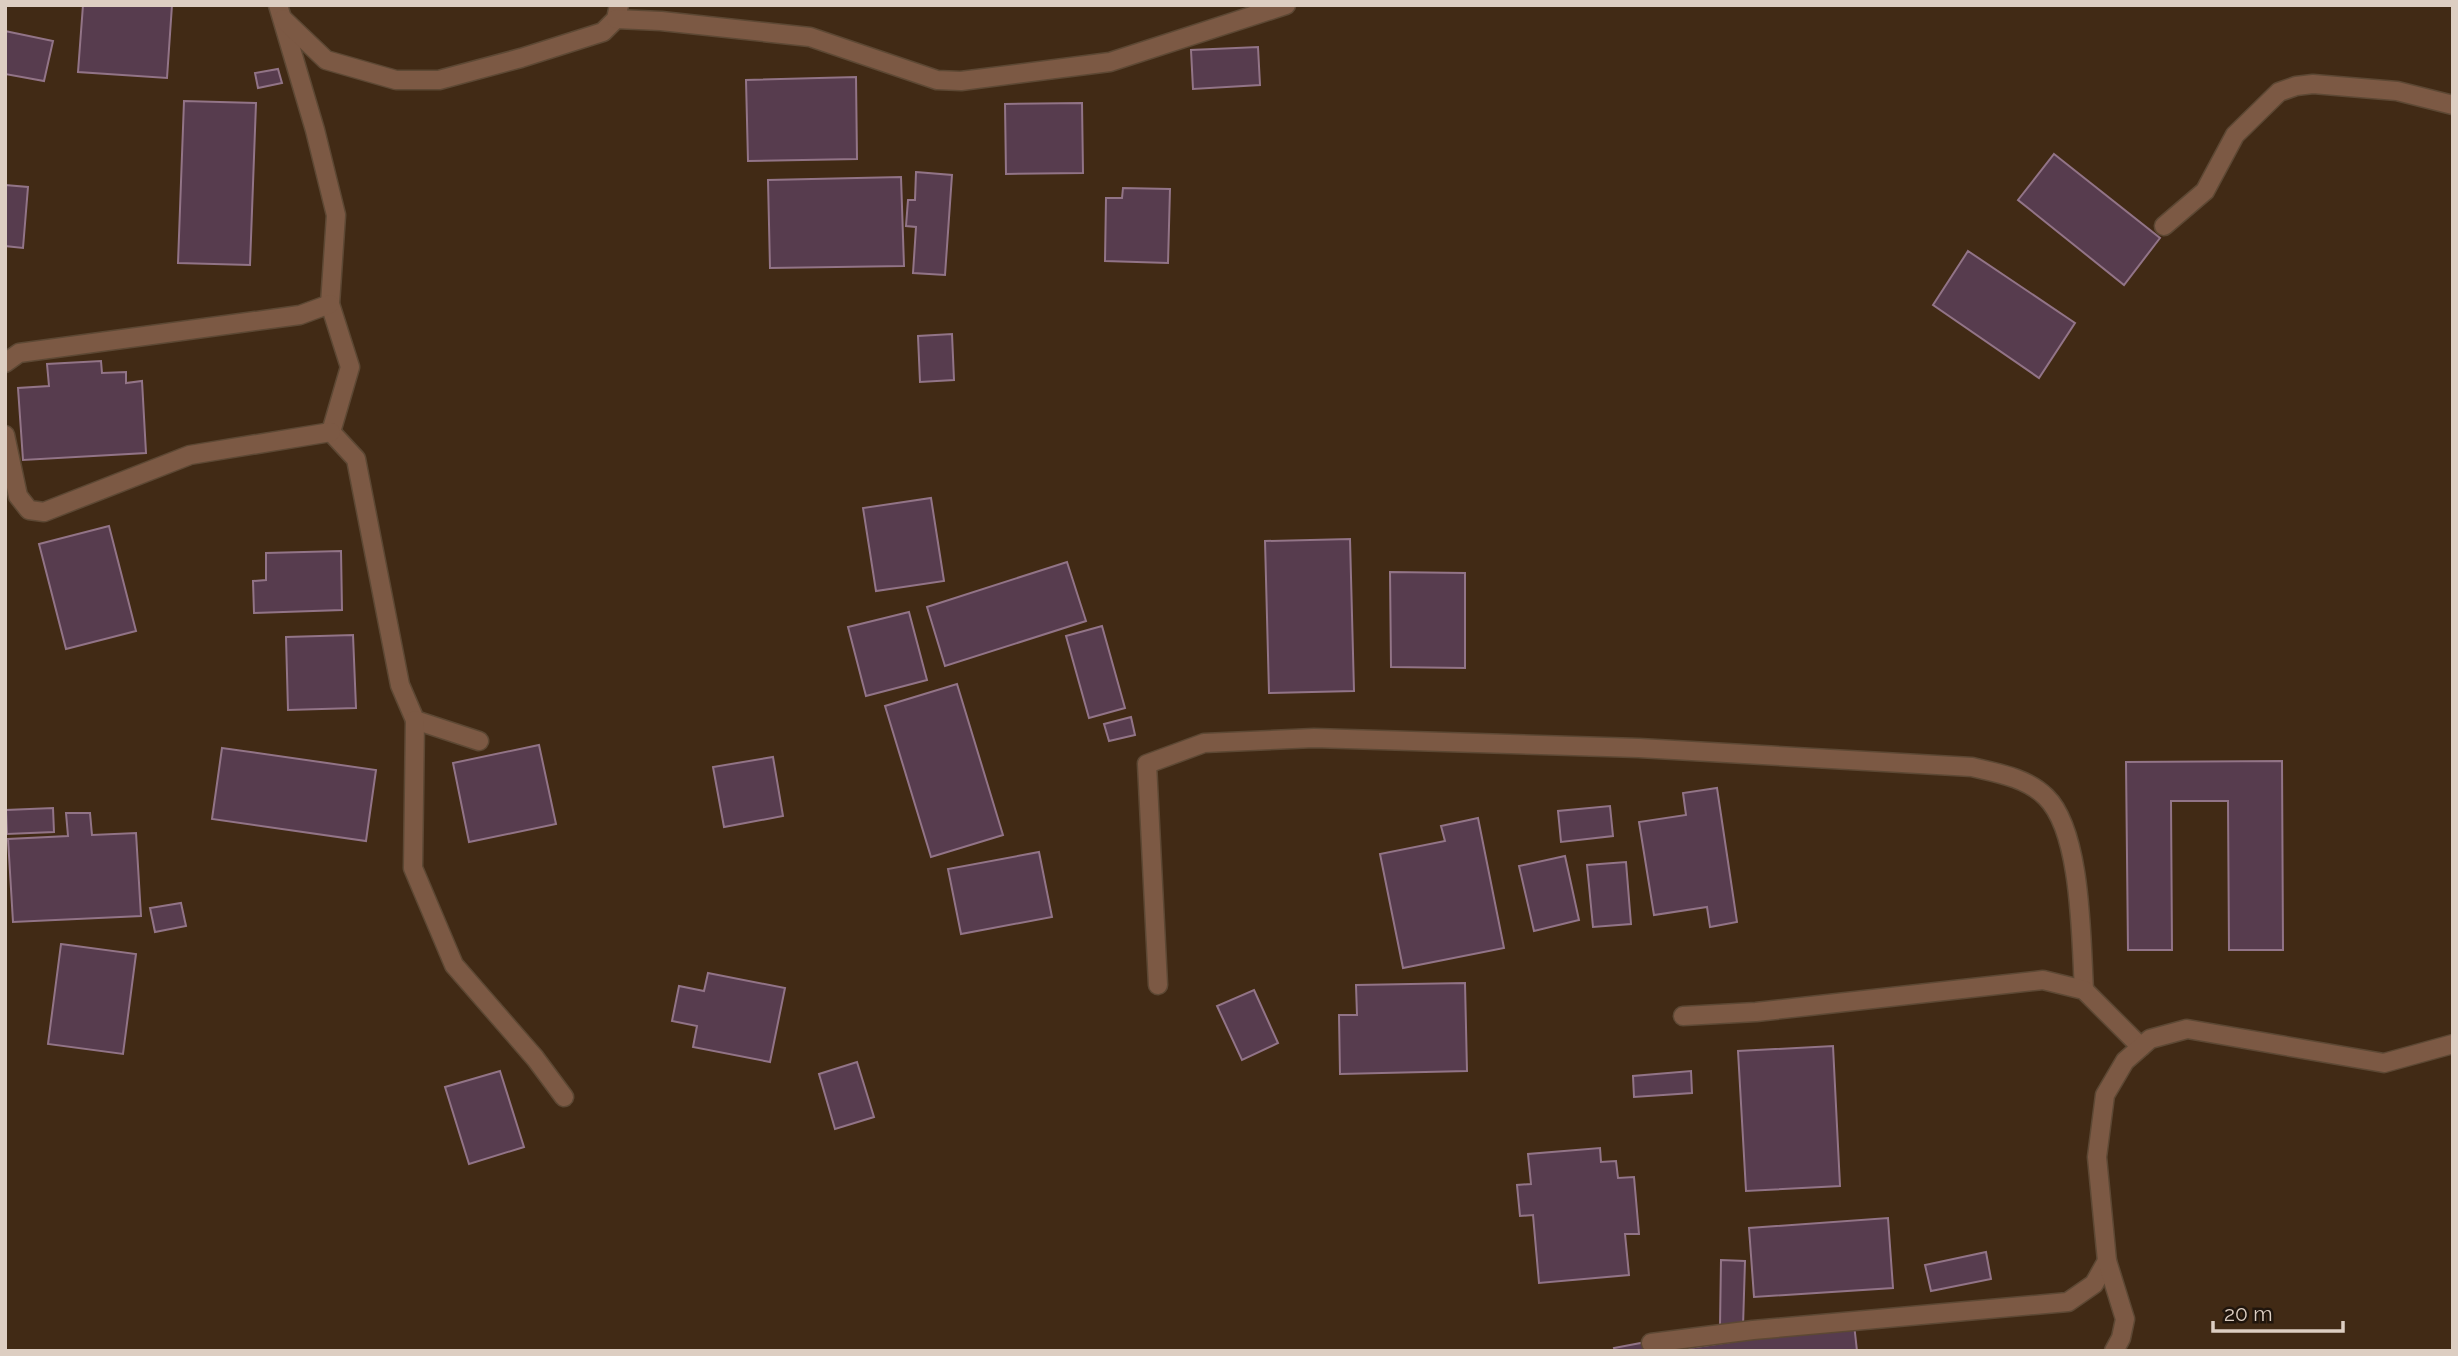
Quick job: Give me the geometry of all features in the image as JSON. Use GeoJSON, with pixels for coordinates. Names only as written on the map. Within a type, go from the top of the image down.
{"type":"FeatureCollection","features":[{"type":"Feature","properties":{"kind":"street"},"geometry":{"type":"LineString","coordinates":[[281,12],[326,60],[396,80],[439,80],[521,58],[603,32],[618,12],[661,21],[810,37],[937,80],[961,82],[1110,62],[1286,5]]}},
{"type":"Feature","properties":{"kind":"street"},"geometry":{"type":"LineString","coordinates":[[281,12],[336,215],[330,304],[350,367],[331,432]]}},
{"type":"Feature","properties":{"kind":"street"},"geometry":{"type":"LineString","coordinates":[[2164,226],[2205,191],[2235,135],[2279,92],[2313,84],[2397,91],[2453,105]]}},
{"type":"Feature","properties":{"kind":"street"},"geometry":{"type":"LineString","coordinates":[[5,363],[19,353],[300,315],[330,304]]}},
{"type":"Feature","properties":{"kind":"street"},"geometry":{"type":"LineString","coordinates":[[5,435],[18,496],[29,510],[44,512],[190,455],[331,432]]}},
{"type":"Feature","properties":{"kind":"street"},"geometry":{"type":"LineString","coordinates":[[331,432],[356,459],[400,685],[415,720],[413,868],[454,965],[535,1058],[565,1097]]}},
{"type":"Feature","properties":{"kind":"street"},"geometry":{"type":"LineString","coordinates":[[415,720],[479,741]]}},
{"type":"Feature","properties":{"kind":"street"},"geometry":{"type":"LineString","coordinates":[[1158,985],[1147,764],[1205,743],[1314,738],[1653,749],[1972,767],[2003,774],[2028,784],[2048,798],[2063,824],[2077,879],[2084,990]]}},
{"type":"Feature","properties":{"kind":"street"},"geometry":{"type":"LineString","coordinates":[[1683,1016],[1756,1012],[2043,980],[2084,990],[2141,1047]]}},
{"type":"Feature","properties":{"kind":"street"},"geometry":{"type":"LineString","coordinates":[[2114,1351],[2121,1338],[2125,1319],[2107,1261],[2096,1157],[2105,1095],[2125,1061],[2150,1039],[2187,1029],[2384,1063],[2453,1044]]}},
{"type":"Feature","properties":{"kind":"street"},"geometry":{"type":"LineString","coordinates":[[1651,1343],[1753,1330],[2068,1302],[2094,1283],[2107,1261]]}},
{"type":"Feature","properties":{"kind":"building"},"geometry":{"type":"Polygon","coordinates":[[[83,5],[172,5],[167,78],[78,72],[83,5]]]}},
{"type":"Feature","properties":{"kind":"building"},"geometry":{"type":"Polygon","coordinates":[[[5,31],[53,41],[44,81],[5,74],[5,31]]]}},
{"type":"Feature","properties":{"kind":"building"},"geometry":{"type":"Polygon","coordinates":[[[1258,47],[1260,85],[1193,89],[1191,50],[1258,47]]]}},
{"type":"Feature","properties":{"kind":"building"},"geometry":{"type":"Polygon","coordinates":[[[278,69],[282,83],[258,88],[255,73],[278,69]]]}},
{"type":"Feature","properties":{"kind":"building"},"geometry":{"type":"Polygon","coordinates":[[[856,77],[857,159],[748,161],[746,80],[856,77]]]}},
{"type":"Feature","properties":{"kind":"building"},"geometry":{"type":"Polygon","coordinates":[[[184,101],[256,103],[250,265],[178,263],[184,101]]]}},
{"type":"Feature","properties":{"kind":"building"},"geometry":{"type":"Polygon","coordinates":[[[1082,103],[1083,173],[1006,174],[1005,104],[1082,103]]]}},
{"type":"Feature","properties":{"kind":"building"},"geometry":{"type":"Polygon","coordinates":[[[2054,154],[2160,238],[2124,285],[2018,200],[2054,154]]]}},
{"type":"Feature","properties":{"kind":"building"},"geometry":{"type":"Polygon","coordinates":[[[916,172],[952,175],[945,275],[913,273],[916,227],[906,226],[908,200],[915,200],[916,172]]]}},
{"type":"Feature","properties":{"kind":"building"},"geometry":{"type":"Polygon","coordinates":[[[901,177],[904,266],[770,268],[768,180],[901,177]]]}},
{"type":"Feature","properties":{"kind":"building"},"geometry":{"type":"Polygon","coordinates":[[[5,185],[28,187],[23,248],[5,246],[5,185]]]}},
{"type":"Feature","properties":{"kind":"building"},"geometry":{"type":"Polygon","coordinates":[[[1123,188],[1170,189],[1168,263],[1105,261],[1106,198],[1122,198],[1123,188]]]}},
{"type":"Feature","properties":{"kind":"building"},"geometry":{"type":"Polygon","coordinates":[[[1968,251],[2075,323],[2039,378],[1933,305],[1968,251]]]}},
{"type":"Feature","properties":{"kind":"building"},"geometry":{"type":"Polygon","coordinates":[[[952,334],[954,380],[920,382],[918,336],[952,334]]]}},
{"type":"Feature","properties":{"kind":"building"},"geometry":{"type":"Polygon","coordinates":[[[101,361],[102,373],[126,372],[126,383],[142,381],[146,453],[23,460],[18,388],[49,386],[47,364],[101,361]]]}},
{"type":"Feature","properties":{"kind":"building"},"geometry":{"type":"Polygon","coordinates":[[[931,498],[944,581],[876,591],[863,508],[931,498]]]}},
{"type":"Feature","properties":{"kind":"building"},"geometry":{"type":"Polygon","coordinates":[[[109,526],[136,631],[66,649],[39,544],[109,526]]]}},
{"type":"Feature","properties":{"kind":"building"},"geometry":{"type":"Polygon","coordinates":[[[1350,539],[1354,691],[1269,693],[1265,541],[1350,539]]]}},
{"type":"Feature","properties":{"kind":"building"},"geometry":{"type":"Polygon","coordinates":[[[341,551],[342,610],[254,613],[253,581],[266,580],[266,553],[341,551]]]}},
{"type":"Feature","properties":{"kind":"building"},"geometry":{"type":"Polygon","coordinates":[[[1067,562],[1086,621],[945,666],[927,607],[1067,562]]]}},
{"type":"Feature","properties":{"kind":"building"},"geometry":{"type":"Polygon","coordinates":[[[1390,572],[1465,573],[1465,668],[1391,667],[1390,572]]]}},
{"type":"Feature","properties":{"kind":"building"},"geometry":{"type":"Polygon","coordinates":[[[909,612],[927,680],[866,696],[848,627],[909,612]]]}},
{"type":"Feature","properties":{"kind":"building"},"geometry":{"type":"Polygon","coordinates":[[[1102,626],[1125,708],[1089,718],[1066,636],[1102,626]]]}},
{"type":"Feature","properties":{"kind":"building"},"geometry":{"type":"Polygon","coordinates":[[[353,635],[356,708],[288,710],[286,637],[353,635]]]}},
{"type":"Feature","properties":{"kind":"building"},"geometry":{"type":"Polygon","coordinates":[[[957,684],[1003,835],[931,857],[885,706],[957,684]]]}},
{"type":"Feature","properties":{"kind":"building"},"geometry":{"type":"Polygon","coordinates":[[[1131,717],[1135,735],[1109,741],[1104,724],[1131,717]]]}},
{"type":"Feature","properties":{"kind":"building"},"geometry":{"type":"Polygon","coordinates":[[[539,745],[556,824],[469,842],[453,763],[539,745]]]}},
{"type":"Feature","properties":{"kind":"building"},"geometry":{"type":"Polygon","coordinates":[[[222,748],[376,770],[366,841],[212,819],[222,748]]]}},
{"type":"Feature","properties":{"kind":"building"},"geometry":{"type":"Polygon","coordinates":[[[773,757],[783,816],[724,827],[713,767],[773,757]]]}},
{"type":"Feature","properties":{"kind":"building"},"geometry":{"type":"Polygon","coordinates":[[[2282,761],[2283,950],[2229,950],[2228,801],[2171,801],[2172,950],[2128,950],[2126,762],[2282,761]]]}},
{"type":"Feature","properties":{"kind":"building"},"geometry":{"type":"Polygon","coordinates":[[[1717,788],[1737,922],[1710,927],[1707,907],[1654,915],[1639,822],[1686,815],[1683,793],[1717,788]]]}},
{"type":"Feature","properties":{"kind":"building"},"geometry":{"type":"Polygon","coordinates":[[[1610,806],[1613,836],[1561,842],[1558,811],[1610,806]]]}},
{"type":"Feature","properties":{"kind":"building"},"geometry":{"type":"Polygon","coordinates":[[[53,808],[54,832],[7,834],[6,810],[53,808]]]}},
{"type":"Feature","properties":{"kind":"building"},"geometry":{"type":"Polygon","coordinates":[[[66,813],[90,813],[92,835],[136,833],[141,916],[13,922],[8,839],[68,836],[66,813]]]}},
{"type":"Feature","properties":{"kind":"building"},"geometry":{"type":"Polygon","coordinates":[[[1478,818],[1504,948],[1403,968],[1380,854],[1445,841],[1441,826],[1478,818]]]}},
{"type":"Feature","properties":{"kind":"building"},"geometry":{"type":"Polygon","coordinates":[[[1039,852],[1052,917],[961,934],[948,869],[1039,852]]]}},
{"type":"Feature","properties":{"kind":"building"},"geometry":{"type":"Polygon","coordinates":[[[1565,856],[1579,920],[1534,931],[1519,866],[1565,856]]]}},
{"type":"Feature","properties":{"kind":"building"},"geometry":{"type":"Polygon","coordinates":[[[1626,862],[1631,924],[1593,927],[1587,865],[1626,862]]]}},
{"type":"Feature","properties":{"kind":"building"},"geometry":{"type":"Polygon","coordinates":[[[181,903],[186,926],[155,932],[150,908],[181,903]]]}},
{"type":"Feature","properties":{"kind":"building"},"geometry":{"type":"Polygon","coordinates":[[[61,944],[136,954],[123,1054],[48,1044],[61,944]]]}},
{"type":"Feature","properties":{"kind":"building"},"geometry":{"type":"Polygon","coordinates":[[[708,973],[785,988],[770,1062],[693,1047],[697,1026],[672,1021],[679,986],[704,991],[708,973]]]}},
{"type":"Feature","properties":{"kind":"building"},"geometry":{"type":"Polygon","coordinates":[[[1465,983],[1467,1071],[1340,1074],[1339,1015],[1357,1015],[1356,985],[1465,983]]]}},
{"type":"Feature","properties":{"kind":"building"},"geometry":{"type":"Polygon","coordinates":[[[1254,990],[1278,1043],[1242,1060],[1217,1006],[1254,990]]]}},
{"type":"Feature","properties":{"kind":"building"},"geometry":{"type":"Polygon","coordinates":[[[1833,1046],[1840,1186],[1746,1191],[1738,1051],[1833,1046]]]}},
{"type":"Feature","properties":{"kind":"building"},"geometry":{"type":"Polygon","coordinates":[[[857,1062],[874,1117],[835,1129],[819,1074],[857,1062]]]}},
{"type":"Feature","properties":{"kind":"building"},"geometry":{"type":"Polygon","coordinates":[[[500,1071],[524,1147],[469,1164],[445,1087],[500,1071]]]}},
{"type":"Feature","properties":{"kind":"building"},"geometry":{"type":"Polygon","coordinates":[[[1691,1071],[1692,1093],[1634,1097],[1633,1076],[1691,1071]]]}},
{"type":"Feature","properties":{"kind":"building"},"geometry":{"type":"Polygon","coordinates":[[[1600,1148],[1601,1162],[1616,1161],[1618,1178],[1634,1177],[1639,1234],[1625,1234],[1629,1275],[1539,1283],[1533,1215],[1520,1216],[1517,1185],[1531,1184],[1528,1154],[1600,1148]]]}},
{"type":"Feature","properties":{"kind":"building"},"geometry":{"type":"Polygon","coordinates":[[[1888,1218],[1893,1288],[1754,1297],[1749,1228],[1888,1218]]]}},
{"type":"Feature","properties":{"kind":"building"},"geometry":{"type":"Polygon","coordinates":[[[1986,1252],[1991,1279],[1931,1291],[1925,1265],[1986,1252]]]}},
{"type":"Feature","properties":{"kind":"building"},"geometry":{"type":"Polygon","coordinates":[[[1721,1260],[1745,1261],[1743,1327],[1720,1327],[1721,1260]]]}},
{"type":"Feature","properties":{"kind":"building"},"geometry":{"type":"Polygon","coordinates":[[[1854,1324],[1857,1351],[1682,1351],[1682,1349],[1854,1324]]]}},
{"type":"Feature","properties":{"kind":"building"},"geometry":{"type":"Polygon","coordinates":[[[1646,1342],[1647,1351],[1615,1351],[1614,1348],[1646,1342]]]}}]}
